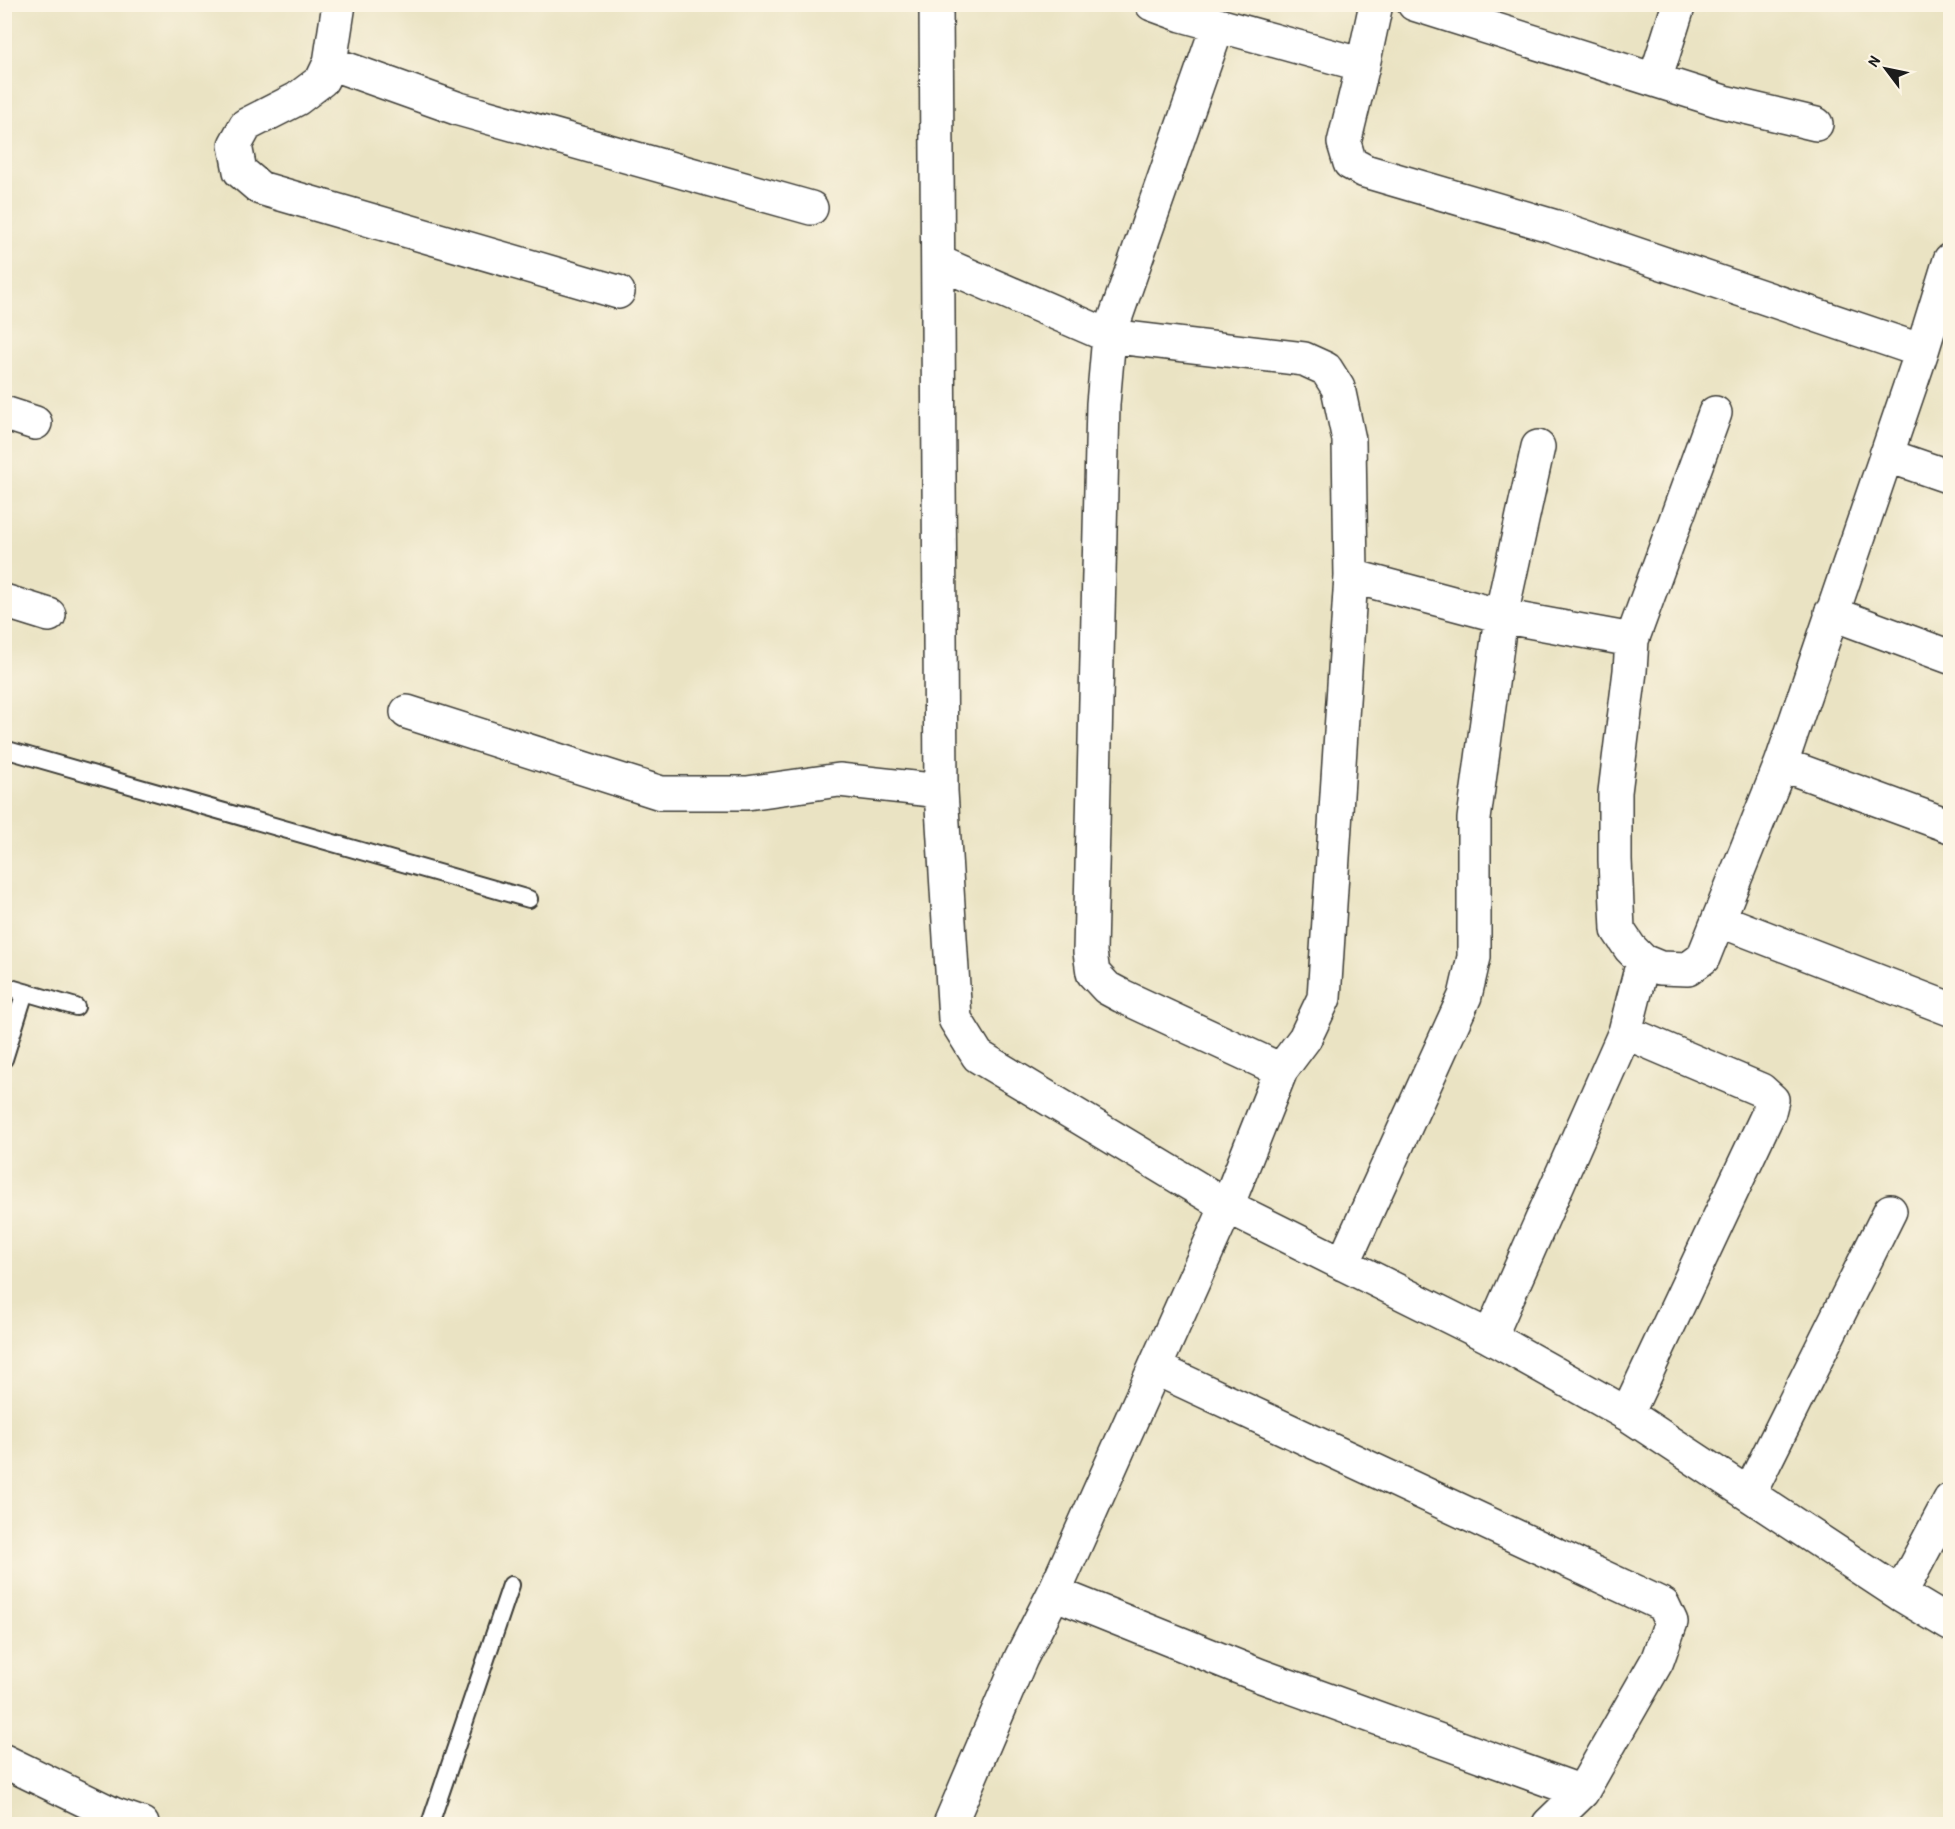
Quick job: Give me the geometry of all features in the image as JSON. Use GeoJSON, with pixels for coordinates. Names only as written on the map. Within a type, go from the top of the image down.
{"type":"FeatureCollection","features":[{"type":"Feature","properties":{"kind":"street"},"geometry":{"type":"LineString","coordinates":[[339,4],[330,63],[322,80],[297,99],[246,125],[235,145],[240,171],[260,188],[618,292]]}},
{"type":"Feature","properties":{"kind":"street"},"geometry":{"type":"LineString","coordinates":[[936,4],[941,791],[955,1019],[978,1056],[1227,1206],[1490,1336],[1627,1414],[1900,1594],[1950,1624]]}},
{"type":"Feature","properties":{"kind":"street"},"geometry":{"type":"LineString","coordinates":[[1376,4],[1344,143],[1350,163],[1365,171],[1553,226],[1922,351]]}},
{"type":"Feature","properties":{"kind":"street"},"geometry":{"type":"LineString","coordinates":[[1414,4],[1724,102],[1816,124]]}},
{"type":"Feature","properties":{"kind":"street"},"geometry":{"type":"LineString","coordinates":[[1655,80],[1679,4]]}},
{"type":"Feature","properties":{"kind":"street"},"geometry":{"type":"LineString","coordinates":[[1173,8],[1218,25],[1363,65]]}},
{"type":"Feature","properties":{"kind":"street"},"geometry":{"type":"LineString","coordinates":[[1218,25],[1109,336],[1103,404],[1090,952],[1093,973],[1107,988],[1281,1070]]}},
{"type":"Feature","properties":{"kind":"street"},"geometry":{"type":"LineString","coordinates":[[330,63],[459,108],[812,208]]}},
{"type":"Feature","properties":{"kind":"street"},"geometry":{"type":"LineString","coordinates":[[1715,413],[1632,640],[1615,792],[1618,930],[1630,948],[1643,961],[1660,968],[1688,969],[1703,958],[1719,920],[1781,764],[1922,351],[1945,297],[1950,260]]}},
{"type":"Feature","properties":{"kind":"street"},"geometry":{"type":"LineString","coordinates":[[938,262],[1109,336],[1304,359],[1326,369],[1338,388],[1349,440],[1351,576],[1324,998],[1305,1038],[1281,1070],[1227,1206],[1054,1593],[1021,1658],[950,1824]]}},
{"type":"Feature","properties":{"kind":"street"},"geometry":{"type":"LineString","coordinates":[[1343,1263],[1465,996],[1474,957],[1474,819],[1501,616],[1538,447]]}},
{"type":"Feature","properties":{"kind":"street"},"geometry":{"type":"LineString","coordinates":[[1886,455],[1950,477]]}},
{"type":"Feature","properties":{"kind":"street"},"geometry":{"type":"LineString","coordinates":[[1351,576],[1501,616],[1632,640]]}},
{"type":"Feature","properties":{"kind":"street"},"geometry":{"type":"LineString","coordinates":[[4,601],[49,615]]}},
{"type":"Feature","properties":{"kind":"street"},"geometry":{"type":"LineString","coordinates":[[1831,613],[1950,657]]}},
{"type":"Feature","properties":{"kind":"street"},"geometry":{"type":"LineString","coordinates":[[407,712],[661,793],[747,793],[839,780],[941,791]]}},
{"type":"Feature","properties":{"kind":"street"},"geometry":{"type":"LineString","coordinates":[[1781,764],[1950,826]]}},
{"type":"Feature","properties":{"kind":"street"},"geometry":{"type":"LineString","coordinates":[[1719,920],[1950,1009]]}},
{"type":"Feature","properties":{"kind":"street"},"geometry":{"type":"LineString","coordinates":[[1490,1336],[1625,1032],[1643,961]]}},
{"type":"Feature","properties":{"kind":"street"},"geometry":{"type":"LineString","coordinates":[[1625,1032],[1761,1090],[1772,1100],[1627,1414]]}},
{"type":"Feature","properties":{"kind":"street"},"geometry":{"type":"LineString","coordinates":[[1749,1494],[1890,1211]]}},
{"type":"Feature","properties":{"kind":"street"},"geometry":{"type":"LineString","coordinates":[[1155,1368],[1663,1605],[1671,1622],[1657,1661],[1582,1792],[1549,1824]]}},
{"type":"Feature","properties":{"kind":"street"},"geometry":{"type":"LineString","coordinates":[[1900,1594],[1950,1500]]}},
{"type":"Feature","properties":{"kind":"street"},"geometry":{"type":"LineString","coordinates":[[1054,1593],[1261,1676],[1582,1792]]}},
{"type":"Feature","properties":{"kind":"street"},"geometry":{"type":"LineString","coordinates":[[4,1761],[113,1814],[142,1824]]}},
{"type":"Feature","properties":{"kind":"lane"},"geometry":{"type":"LineString","coordinates":[[4,749],[529,899]]}},
{"type":"Feature","properties":{"kind":"lane"},"geometry":{"type":"LineString","coordinates":[[4,986],[76,1007]]}},
{"type":"Feature","properties":{"kind":"lane"},"geometry":{"type":"LineString","coordinates":[[4,1059],[25,992]]}},
{"type":"Feature","properties":{"kind":"lane"},"geometry":{"type":"LineString","coordinates":[[430,1824],[511,1585]]}}]}
